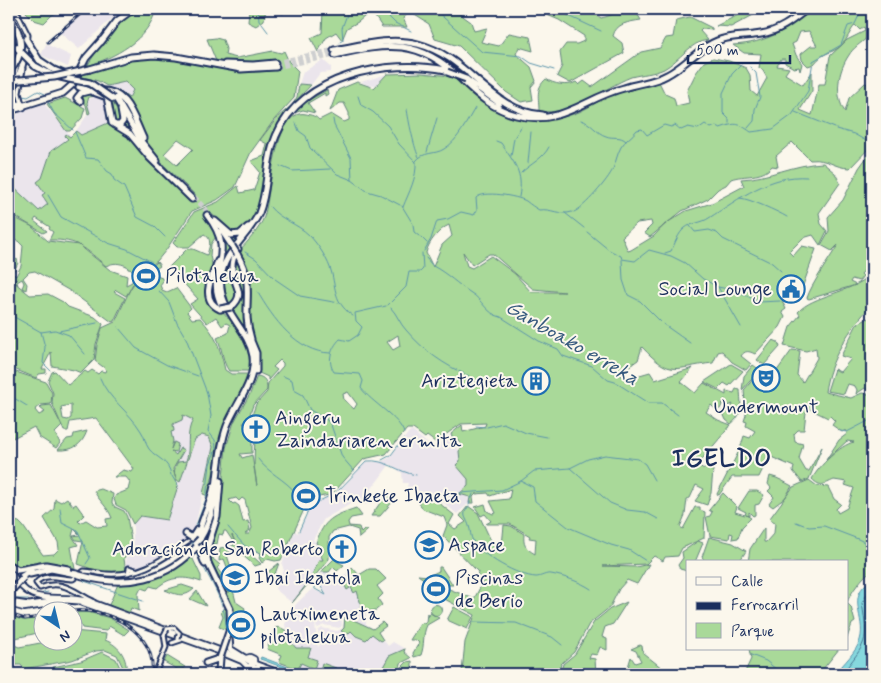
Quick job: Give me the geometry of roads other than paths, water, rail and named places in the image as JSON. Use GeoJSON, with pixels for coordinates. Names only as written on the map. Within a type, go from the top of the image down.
{"type":"FeatureCollection","features":[{"type":"Feature","properties":{"kind":"highway"},"geometry":{"type":"LineString","coordinates":[[9,34],[16,47],[35,66],[52,75],[70,79],[95,86],[114,98],[150,152],[193,198],[156,164],[130,134],[113,124],[110,119],[108,99],[85,89],[79,81],[82,67],[115,22],[134,9]]}},
{"type":"Feature","properties":{"kind":"highway"},"geometry":{"type":"LineString","coordinates":[[510,107],[457,61],[434,48],[418,43],[393,41],[335,52],[398,45],[429,54],[448,70],[510,107],[531,114],[545,115],[564,111],[613,88],[666,72],[703,45],[716,38],[770,29],[783,23],[803,9]]}},
{"type":"Feature","properties":{"kind":"highway"},"geometry":{"type":"LineString","coordinates":[[464,78],[511,110],[544,118],[571,111],[624,88],[664,76],[710,44],[725,38],[770,32],[785,26],[807,9]]}},
{"type":"Feature","properties":{"kind":"highway"},"geometry":{"type":"LineString","coordinates":[[10,10],[20,24],[26,39],[39,60],[70,79]]}},
{"type":"Feature","properties":{"kind":"highway"},"geometry":{"type":"LineString","coordinates":[[10,10],[18,15]]}},
{"type":"Feature","properties":{"kind":"highway"},"geometry":{"type":"LineString","coordinates":[[9,86],[18,74],[24,46],[20,28],[10,10]]}},
{"type":"Feature","properties":{"kind":"highway"},"geometry":{"type":"LineString","coordinates":[[9,17],[18,30],[21,46],[17,61],[9,71]]}},
{"type":"Feature","properties":{"kind":"highway"},"geometry":{"type":"LineString","coordinates":[[9,34],[16,63],[9,86]]}},
{"type":"Feature","properties":{"kind":"highway"},"geometry":{"type":"LineString","coordinates":[[70,79],[86,53],[102,40]]}},
{"type":"Feature","properties":{"kind":"highway"},"geometry":{"type":"LineString","coordinates":[[30,104],[59,96],[67,91],[86,58],[102,40]]}},
{"type":"Feature","properties":{"kind":"highway"},"geometry":{"type":"LineString","coordinates":[[9,80],[54,77],[125,59],[154,55],[176,57],[241,69],[276,65]]}},
{"type":"Feature","properties":{"kind":"highway"},"geometry":{"type":"LineString","coordinates":[[186,534],[190,538],[195,536],[211,500],[227,427],[252,374],[250,347],[223,302],[221,277],[228,257],[249,230],[259,213],[265,194],[270,155],[275,138],[288,114],[303,99],[330,84],[370,71],[413,67],[448,70]]}},
{"type":"Feature","properties":{"kind":"highway"},"geometry":{"type":"LineString","coordinates":[[220,236],[220,254],[208,292],[211,302],[220,309],[231,307],[238,300],[239,294],[231,271],[231,259],[257,222],[264,205],[273,150],[279,134],[290,116],[305,101],[332,85],[370,73],[408,69],[448,70]]}},
{"type":"Feature","properties":{"kind":"highway"},"geometry":{"type":"LineString","coordinates":[[80,101],[77,98],[85,89]]}},
{"type":"Feature","properties":{"kind":"highway"},"geometry":{"type":"LineString","coordinates":[[85,89],[112,92],[122,98],[132,112],[150,152]]}},
{"type":"Feature","properties":{"kind":"highway"},"geometry":{"type":"LineString","coordinates":[[9,111],[57,94],[61,90]]}},
{"type":"Feature","properties":{"kind":"highway"},"geometry":{"type":"LineString","coordinates":[[9,111],[12,108],[10,103],[30,104],[66,96]]}},
{"type":"Feature","properties":{"kind":"highway"},"geometry":{"type":"LineString","coordinates":[[114,98],[138,139],[156,164]]}},
{"type":"Feature","properties":{"kind":"highway"},"geometry":{"type":"LineString","coordinates":[[113,124],[119,125],[123,123],[121,110]]}},
{"type":"Feature","properties":{"kind":"highway"},"geometry":{"type":"LineString","coordinates":[[241,330],[225,311],[218,296],[216,279],[222,248],[220,236],[208,214],[226,232],[236,235],[245,230],[259,213]]}},
{"type":"Feature","properties":{"kind":"highway"},"geometry":{"type":"LineString","coordinates":[[9,599],[22,577],[34,572],[51,570],[114,580],[138,578],[167,568],[195,546],[216,510],[227,434],[254,378],[256,359],[246,320],[248,276],[237,254],[215,221]]}},
{"type":"Feature","properties":{"kind":"highway"},"geometry":{"type":"LineString","coordinates":[[244,241],[227,264],[223,290],[228,308],[253,344]]}},
{"type":"Feature","properties":{"kind":"highway"},"geometry":{"type":"LineString","coordinates":[[195,546],[214,508],[219,459]]}},
{"type":"Feature","properties":{"kind":"highway"},"geometry":{"type":"LineString","coordinates":[[220,473],[219,508],[206,552],[208,563],[230,610],[228,644],[232,651],[247,659]]}},
{"type":"Feature","properties":{"kind":"highway"},"geometry":{"type":"LineString","coordinates":[[205,514],[198,534],[199,548],[228,609],[230,625],[217,660],[219,671]]}},
{"type":"Feature","properties":{"kind":"highway"},"geometry":{"type":"LineString","coordinates":[[9,565],[18,570],[46,565],[68,569],[80,575]]}},
{"type":"Feature","properties":{"kind":"highway"},"geometry":{"type":"LineString","coordinates":[[9,588],[22,577],[43,567],[68,569]]}},
{"type":"Feature","properties":{"kind":"highway"},"geometry":{"type":"LineString","coordinates":[[9,579],[9,609]]}},
{"type":"Feature","properties":{"kind":"highway"},"geometry":{"type":"LineString","coordinates":[[9,599],[29,605],[66,600],[85,600]]}},
{"type":"Feature","properties":{"kind":"highway"},"geometry":{"type":"LineString","coordinates":[[206,663],[217,660]]}},
{"type":"Feature","properties":{"kind":"main road"},"geometry":{"type":"LineString","coordinates":[[9,94],[18,83],[28,51],[28,35],[18,15]]}},
{"type":"Feature","properties":{"kind":"main road"},"geometry":{"type":"LineString","coordinates":[[24,65],[19,98],[30,104]]}},
{"type":"Feature","properties":{"kind":"main road"},"geometry":{"type":"LineString","coordinates":[[172,642],[159,631],[85,600],[57,583],[40,588],[36,584],[42,579],[58,577],[73,579],[86,571],[107,574],[130,571],[164,559],[188,542]]}},
{"type":"Feature","properties":{"kind":"main road"},"geometry":{"type":"LineString","coordinates":[[9,569],[20,587],[32,596],[85,600],[225,654]]}},
{"type":"Feature","properties":{"kind":"main road"},"geometry":{"type":"LineString","coordinates":[[118,614],[168,629],[174,628],[225,654]]}},
{"type":"Feature","properties":{"kind":"main road"},"geometry":{"type":"LineString","coordinates":[[118,614],[225,654]]}},
{"type":"Feature","properties":{"kind":"main road"},"geometry":{"type":"LineString","coordinates":[[156,674],[166,647],[165,637],[168,629]]}},
{"type":"Feature","properties":{"kind":"main road"},"geometry":{"type":"LineString","coordinates":[[178,640],[179,632]]}},
{"type":"Feature","properties":{"kind":"main road"},"geometry":{"type":"LineString","coordinates":[[156,674],[172,642],[178,640],[247,659],[284,674]]}},
{"type":"Feature","properties":{"kind":"main road"},"geometry":{"type":"LineString","coordinates":[[247,659],[249,669],[258,667],[279,674]]}},
{"type":"Feature","properties":{"kind":"water"},"geometry":{"type":"Polygon","coordinates":[[[872,580],[872,674],[835,674],[853,653],[860,640],[859,593],[872,580]]]}},
{"type":"Feature","properties":{"kind":"water"},"geometry":{"type":"Polygon","coordinates":[[[261,657],[301,672],[300,674],[260,659],[261,657]]]}},
{"type":"Feature","properties":{"kind":"waterway"},"geometry":{"type":"LineString","coordinates":[[258,9],[259,20],[268,32]]}},
{"type":"Feature","properties":{"kind":"waterway"},"geometry":{"type":"LineString","coordinates":[[271,9],[283,14]]}},
{"type":"Feature","properties":{"kind":"waterway"},"geometry":{"type":"LineString","coordinates":[[340,42],[343,40],[342,28],[349,9]]}},
{"type":"Feature","properties":{"kind":"waterway"},"geometry":{"type":"LineString","coordinates":[[381,9],[395,23],[411,31]]}},
{"type":"Feature","properties":{"kind":"waterway"},"geometry":{"type":"LineString","coordinates":[[434,9],[482,52],[521,56],[531,63],[554,70]]}},
{"type":"Feature","properties":{"kind":"waterway"},"geometry":{"type":"LineString","coordinates":[[554,9],[601,31]]}},
{"type":"Feature","properties":{"kind":"waterway"},"geometry":{"type":"LineString","coordinates":[[574,212],[589,200],[606,180],[613,169],[618,152],[624,142],[637,130],[642,129],[647,135],[664,125],[671,127],[675,125],[681,130],[688,127],[698,129],[705,124],[711,128],[736,124],[751,132],[773,129],[792,115],[808,91],[813,61],[841,45],[848,26],[855,24],[861,11],[872,10]]}},
{"type":"Feature","properties":{"kind":"waterway"},"geometry":{"type":"LineString","coordinates":[[729,123],[729,119],[723,113],[723,93],[732,74],[741,65]]}},
{"type":"Feature","properties":{"kind":"waterway"},"geometry":{"type":"LineString","coordinates":[[748,128],[754,121],[755,109],[760,97],[756,73],[750,67]]}},
{"type":"Feature","properties":{"kind":"waterway"},"geometry":{"type":"LineString","coordinates":[[22,96],[28,97],[38,91],[45,94]]}},
{"type":"Feature","properties":{"kind":"waterway"},"geometry":{"type":"LineString","coordinates":[[358,96],[361,105],[373,112],[388,126],[399,144],[416,162]]}},
{"type":"Feature","properties":{"kind":"waterway"},"geometry":{"type":"LineString","coordinates":[[13,101],[17,97]]}},
{"type":"Feature","properties":{"kind":"waterway"},"geometry":{"type":"LineString","coordinates":[[48,102],[54,113],[73,130]]}},
{"type":"Feature","properties":{"kind":"waterway"},"geometry":{"type":"LineString","coordinates":[[416,161],[426,154],[440,151],[454,141],[475,108]]}},
{"type":"Feature","properties":{"kind":"waterway"},"geometry":{"type":"LineString","coordinates":[[407,109],[419,157]]}},
{"type":"Feature","properties":{"kind":"waterway"},"geometry":{"type":"LineString","coordinates":[[795,112],[835,128]]}},
{"type":"Feature","properties":{"kind":"waterway"},"geometry":{"type":"LineString","coordinates":[[427,152],[437,118]]}},
{"type":"Feature","properties":{"kind":"waterway"},"geometry":{"type":"LineString","coordinates":[[333,119],[334,125],[351,158],[352,180]]}},
{"type":"Feature","properties":{"kind":"waterway"},"geometry":{"type":"LineString","coordinates":[[581,120],[603,135],[621,138],[626,141]]}},
{"type":"Feature","properties":{"kind":"waterway"},"geometry":{"type":"LineString","coordinates":[[296,123],[299,131],[306,136],[310,148],[337,174],[352,180],[367,191],[381,195],[400,205]]}},
{"type":"Feature","properties":{"kind":"waterway"},"geometry":{"type":"LineString","coordinates":[[511,156],[514,138],[521,127]]}},
{"type":"Feature","properties":{"kind":"waterway"},"geometry":{"type":"LineString","coordinates":[[836,129],[854,134],[868,142]]}},
{"type":"Feature","properties":{"kind":"waterway"},"geometry":{"type":"LineString","coordinates":[[75,132],[86,158],[98,159],[107,171],[112,174],[114,180],[124,187],[137,217],[154,226],[165,237]]}},
{"type":"Feature","properties":{"kind":"waterway"},"geometry":{"type":"LineString","coordinates":[[528,163],[531,132]]}},
{"type":"Feature","properties":{"kind":"waterway"},"geometry":{"type":"LineString","coordinates":[[496,141],[501,143],[517,168],[520,181],[519,197]]}},
{"type":"Feature","properties":{"kind":"waterway"},"geometry":{"type":"LineString","coordinates":[[521,173],[540,158],[549,147]]}},
{"type":"Feature","properties":{"kind":"waterway"},"geometry":{"type":"LineString","coordinates":[[403,207],[414,179],[416,162]]}},
{"type":"Feature","properties":{"kind":"waterway"},"geometry":{"type":"LineString","coordinates":[[280,166],[292,171],[330,169]]}},
{"type":"Feature","properties":{"kind":"waterway"},"geometry":{"type":"LineString","coordinates":[[665,253],[671,251],[685,228],[706,220],[755,189],[780,179],[807,177]]}},
{"type":"Feature","properties":{"kind":"waterway"},"geometry":{"type":"LineString","coordinates":[[424,251],[431,239],[437,221],[448,219],[461,212],[474,215],[477,210],[476,198],[486,194],[522,199],[539,210],[563,213],[572,212]]}},
{"type":"Feature","properties":{"kind":"waterway"},"geometry":{"type":"LineString","coordinates":[[48,195],[61,217],[108,243],[127,249],[152,262]]}},
{"type":"Feature","properties":{"kind":"waterway"},"geometry":{"type":"LineString","coordinates":[[740,198],[764,206],[787,217]]}},
{"type":"Feature","properties":{"kind":"waterway"},"geometry":{"type":"LineString","coordinates":[[402,206],[413,224],[414,232],[419,236]]}},
{"type":"Feature","properties":{"kind":"waterway"},"geometry":{"type":"LineString","coordinates":[[270,207],[278,215],[305,231],[316,243],[328,264],[340,302],[347,312],[353,316]]}},
{"type":"Feature","properties":{"kind":"waterway"},"geometry":{"type":"LineString","coordinates":[[565,213],[584,228]]}},
{"type":"Feature","properties":{"kind":"waterway"},"geometry":{"type":"LineString","coordinates":[[690,226],[695,232],[709,230],[717,233],[723,239],[772,263],[781,271]]}},
{"type":"Feature","properties":{"kind":"waterway"},"geometry":{"type":"LineString","coordinates":[[587,232],[609,250],[621,256],[622,259],[635,261],[649,250],[671,256],[685,263],[703,279],[718,287],[737,291],[759,302],[780,301]]}},
{"type":"Feature","properties":{"kind":"waterway"},"geometry":{"type":"LineString","coordinates":[[421,237],[427,243]]}},
{"type":"Feature","properties":{"kind":"waterway"},"geometry":{"type":"LineString","coordinates":[[245,252],[256,259],[275,279],[300,296],[339,303]]}},
{"type":"Feature","properties":{"kind":"waterway"},"geometry":{"type":"LineString","coordinates":[[388,305],[406,287],[409,272],[420,272],[423,269],[422,253]]}},
{"type":"Feature","properties":{"kind":"waterway"},"geometry":{"type":"LineString","coordinates":[[426,258],[432,265]]}},
{"type":"Feature","properties":{"kind":"waterway"},"geometry":{"type":"LineString","coordinates":[[622,260],[623,280],[628,295],[640,301],[663,324],[690,343]]}},
{"type":"Feature","properties":{"kind":"waterway","name":"Ganboako erreka"},"geometry":{"type":"LineString","coordinates":[[433,266],[475,296],[492,313],[539,341],[558,349],[563,356],[592,366],[608,380],[615,382],[648,403],[662,403],[678,415]]}},
{"type":"Feature","properties":{"kind":"waterway"},"geometry":{"type":"LineString","coordinates":[[718,287],[741,327]]}},
{"type":"Feature","properties":{"kind":"waterway"},"geometry":{"type":"LineString","coordinates":[[159,291],[169,302],[177,323],[186,338],[207,393],[211,416],[208,431],[215,440],[216,449],[210,464],[206,499],[195,528]]}},
{"type":"Feature","properties":{"kind":"waterway"},"geometry":{"type":"LineString","coordinates":[[257,291],[278,323],[287,332],[307,347],[330,353]]}},
{"type":"Feature","properties":{"kind":"waterway"},"geometry":{"type":"LineString","coordinates":[[386,306],[355,313],[356,321],[362,327],[358,335],[349,341],[340,339],[332,350],[330,359],[334,372],[360,374],[363,381],[361,388],[397,421],[404,433]]}},
{"type":"Feature","properties":{"kind":"waterway"},"geometry":{"type":"LineString","coordinates":[[391,308],[404,328],[427,351],[469,376]]}},
{"type":"Feature","properties":{"kind":"waterway"},"geometry":{"type":"LineString","coordinates":[[9,314],[41,332],[55,330],[69,335],[85,354]]}},
{"type":"Feature","properties":{"kind":"waterway"},"geometry":{"type":"LineString","coordinates":[[59,331],[97,323]]}},
{"type":"Feature","properties":{"kind":"waterway"},"geometry":{"type":"LineString","coordinates":[[118,327],[136,348],[167,365],[198,376]]}},
{"type":"Feature","properties":{"kind":"waterway"},"geometry":{"type":"LineString","coordinates":[[41,332],[45,347],[43,363],[50,370]]}},
{"type":"Feature","properties":{"kind":"waterway"},"geometry":{"type":"LineString","coordinates":[[283,376],[292,380],[294,390],[303,395],[310,410],[327,420],[331,425],[342,457],[354,471]]}},
{"type":"Feature","properties":{"kind":"waterway"},"geometry":{"type":"LineString","coordinates":[[100,378],[108,392],[136,424],[149,449],[168,466],[171,475]]}},
{"type":"Feature","properties":{"kind":"waterway"},"geometry":{"type":"LineString","coordinates":[[9,395],[27,406]]}},
{"type":"Feature","properties":{"kind":"waterway"},"geometry":{"type":"LineString","coordinates":[[840,431],[847,432],[872,419]]}},
{"type":"Feature","properties":{"kind":"waterway"},"geometry":{"type":"LineString","coordinates":[[487,427],[503,423],[526,433],[547,437]]}},
{"type":"Feature","properties":{"kind":"waterway"},"geometry":{"type":"LineString","coordinates":[[476,426],[485,427]]}},
{"type":"Feature","properties":{"kind":"waterway"},"geometry":{"type":"LineString","coordinates":[[382,460],[391,455],[403,439]]}},
{"type":"Feature","properties":{"kind":"waterway"},"geometry":{"type":"LineString","coordinates":[[460,493],[502,490],[521,481],[534,471],[570,468],[588,459],[605,455],[638,459],[645,464],[654,480]]}},
{"type":"Feature","properties":{"kind":"waterway"},"geometry":{"type":"LineString","coordinates":[[258,459],[296,493]]}},
{"type":"Feature","properties":{"kind":"waterway"},"geometry":{"type":"LineString","coordinates":[[299,531],[307,513],[315,503],[336,493],[367,461],[380,462],[416,475]]}},
{"type":"Feature","properties":{"kind":"waterway"},"geometry":{"type":"LineString","coordinates":[[570,468],[610,503],[627,510],[645,512],[658,519]]}},
{"type":"Feature","properties":{"kind":"waterway"},"geometry":{"type":"LineString","coordinates":[[172,476],[178,486]]}},
{"type":"Feature","properties":{"kind":"waterway"},"geometry":{"type":"LineString","coordinates":[[521,481],[533,487],[535,501],[568,527],[611,545],[629,550],[646,561]]}},
{"type":"Feature","properties":{"kind":"waterway"},"geometry":{"type":"LineString","coordinates":[[469,504],[473,494]]}},
{"type":"Feature","properties":{"kind":"waterway"},"geometry":{"type":"LineString","coordinates":[[469,506],[465,516],[472,539],[492,559],[528,576],[556,575],[591,589]]}},
{"type":"Feature","properties":{"kind":"waterway"},"geometry":{"type":"LineString","coordinates":[[60,508],[62,523],[78,531],[90,558],[86,564]]}},
{"type":"Feature","properties":{"kind":"waterway"},"geometry":{"type":"LineString","coordinates":[[796,522],[809,527],[824,526],[858,539],[864,542],[872,558]]}},
{"type":"Feature","properties":{"kind":"waterway"},"geometry":{"type":"LineString","coordinates":[[228,527],[234,534]]}},
{"type":"Feature","properties":{"kind":"waterway"},"geometry":{"type":"LineString","coordinates":[[235,535],[245,546],[259,552]]}},
{"type":"Feature","properties":{"kind":"waterway"},"geometry":{"type":"LineString","coordinates":[[193,547],[192,543],[194,540]]}},
{"type":"Feature","properties":{"kind":"waterway"},"geometry":{"type":"LineString","coordinates":[[195,551],[220,599],[226,630]]}},
{"type":"Feature","properties":{"kind":"waterway"},"geometry":{"type":"LineString","coordinates":[[261,554],[264,559]]}},
{"type":"Feature","properties":{"kind":"waterway"},"geometry":{"type":"LineString","coordinates":[[320,574],[318,582],[326,595],[315,589],[320,574]]}},
{"type":"Feature","properties":{"kind":"waterway"},"geometry":{"type":"LineString","coordinates":[[83,577],[84,581],[143,601]]}},
{"type":"Feature","properties":{"kind":"waterway"},"geometry":{"type":"LineString","coordinates":[[39,594],[48,592]]}},
{"type":"Feature","properties":{"kind":"waterway"},"geometry":{"type":"LineString","coordinates":[[12,599],[28,599]]}},
{"type":"Feature","properties":{"kind":"waterway"},"geometry":{"type":"LineString","coordinates":[[473,622],[516,623],[552,637],[562,645]]}},
{"type":"Feature","properties":{"kind":"waterway"},"geometry":{"type":"LineString","coordinates":[[751,655],[766,661],[782,674]]}},
{"type":"Feature","properties":{"kind":"tunnel"},"geometry":{"type":"LineString","coordinates":[[275,63],[334,50]]}},
{"type":"Feature","properties":{"kind":"tunnel"},"geometry":{"type":"LineString","coordinates":[[276,67],[335,55]]}},
{"type":"Feature","properties":{"kind":"tunnel"},"geometry":{"type":"LineString","coordinates":[[194,197],[209,213]]}},
{"type":"Feature","properties":{"kind":"railway"},"geometry":{"type":"LineString","coordinates":[[48,42],[86,9]]}},
{"type":"Feature","properties":{"kind":"railway"},"geometry":{"type":"LineString","coordinates":[[82,611],[100,613],[114,618],[138,634],[146,645],[151,658],[152,672]]}},
{"type":"Feature","properties":{"kind":"railway"},"geometry":{"type":"LineString","coordinates":[[9,614],[25,619],[32,618]]}},
{"type":"Feature","properties":{"kind":"place","name":"Pilotalekua"},"geometry":{"type":"Point","coordinates":[146,276]}},
{"type":"Feature","properties":{"kind":"place","name":"Social Lounge"},"geometry":{"type":"Point","coordinates":[791,289]}},
{"type":"Feature","properties":{"kind":"place","name":"Undermount"},"geometry":{"type":"Point","coordinates":[766,378]}},
{"type":"Feature","properties":{"kind":"place","name":"Ariztegieta"},"geometry":{"type":"Point","coordinates":[536,381]}},
{"type":"Feature","properties":{"kind":"place","name":"Aingeru Zaindariaren ermita"},"geometry":{"type":"Point","coordinates":[256,429]}},
{"type":"Feature","properties":{"kind":"place","name":"Trinkete Ibaeta"},"geometry":{"type":"Point","coordinates":[306,496]}},
{"type":"Feature","properties":{"kind":"place","name":"Aspace"},"geometry":{"type":"Point","coordinates":[429,545]}},
{"type":"Feature","properties":{"kind":"place","name":"Adoración de San Roberto"},"geometry":{"type":"Point","coordinates":[342,549]}},
{"type":"Feature","properties":{"kind":"place","name":"Ibai Ikastola"},"geometry":{"type":"Point","coordinates":[235,578]}},
{"type":"Feature","properties":{"kind":"place","name":"Piscinas de Berio"},"geometry":{"type":"Point","coordinates":[436,589]}},
{"type":"Feature","properties":{"kind":"place","name":"Lautximeneta pilotalekua"},"geometry":{"type":"Point","coordinates":[241,625]}},
{"type":"Feature","properties":{"kind":"district","name":"IGELDO"},"geometry":{"type":"Point","coordinates":[722,459]}}]}
